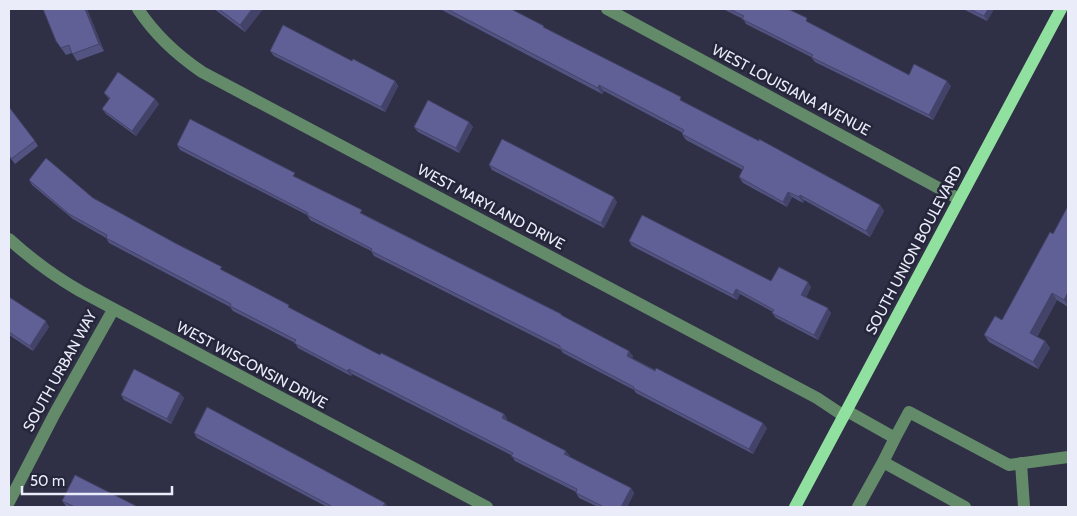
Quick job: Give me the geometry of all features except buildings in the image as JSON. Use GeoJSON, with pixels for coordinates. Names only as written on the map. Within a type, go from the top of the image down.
{"type":"FeatureCollection","features":[{"type":"Feature","properties":{"kind":"main road","name":"SOUTH UNION BOULEVARD"},"geometry":{"type":"LineString","coordinates":[[795,507],[1061,9]]}},
{"type":"Feature","properties":{"kind":"street","name":"WEST MARYLAND DRIVE"},"geometry":{"type":"LineString","coordinates":[[138,9],[148,24],[170,47],[202,72],[895,438]]}},
{"type":"Feature","properties":{"kind":"street","name":"WEST LOUISIANA AVENUE"},"geometry":{"type":"LineString","coordinates":[[607,9],[959,199]]}},
{"type":"Feature","properties":{"kind":"street","name":"WEST WISCONSIN DRIVE"},"geometry":{"type":"LineString","coordinates":[[9,239],[32,260],[55,277],[113,310],[487,507]]}},
{"type":"Feature","properties":{"kind":"street","name":"SOUTH URBAN WAY"},"geometry":{"type":"LineString","coordinates":[[9,502],[55,413],[113,310]]}},
{"type":"Feature","properties":{"kind":"street"},"geometry":{"type":"LineString","coordinates":[[858,507],[909,412],[1009,465],[1068,457]]}},
{"type":"Feature","properties":{"kind":"street"},"geometry":{"type":"LineString","coordinates":[[882,462],[965,507]]}},
{"type":"Feature","properties":{"kind":"street"},"geometry":{"type":"LineString","coordinates":[[1021,463],[1024,507]]}}]}
